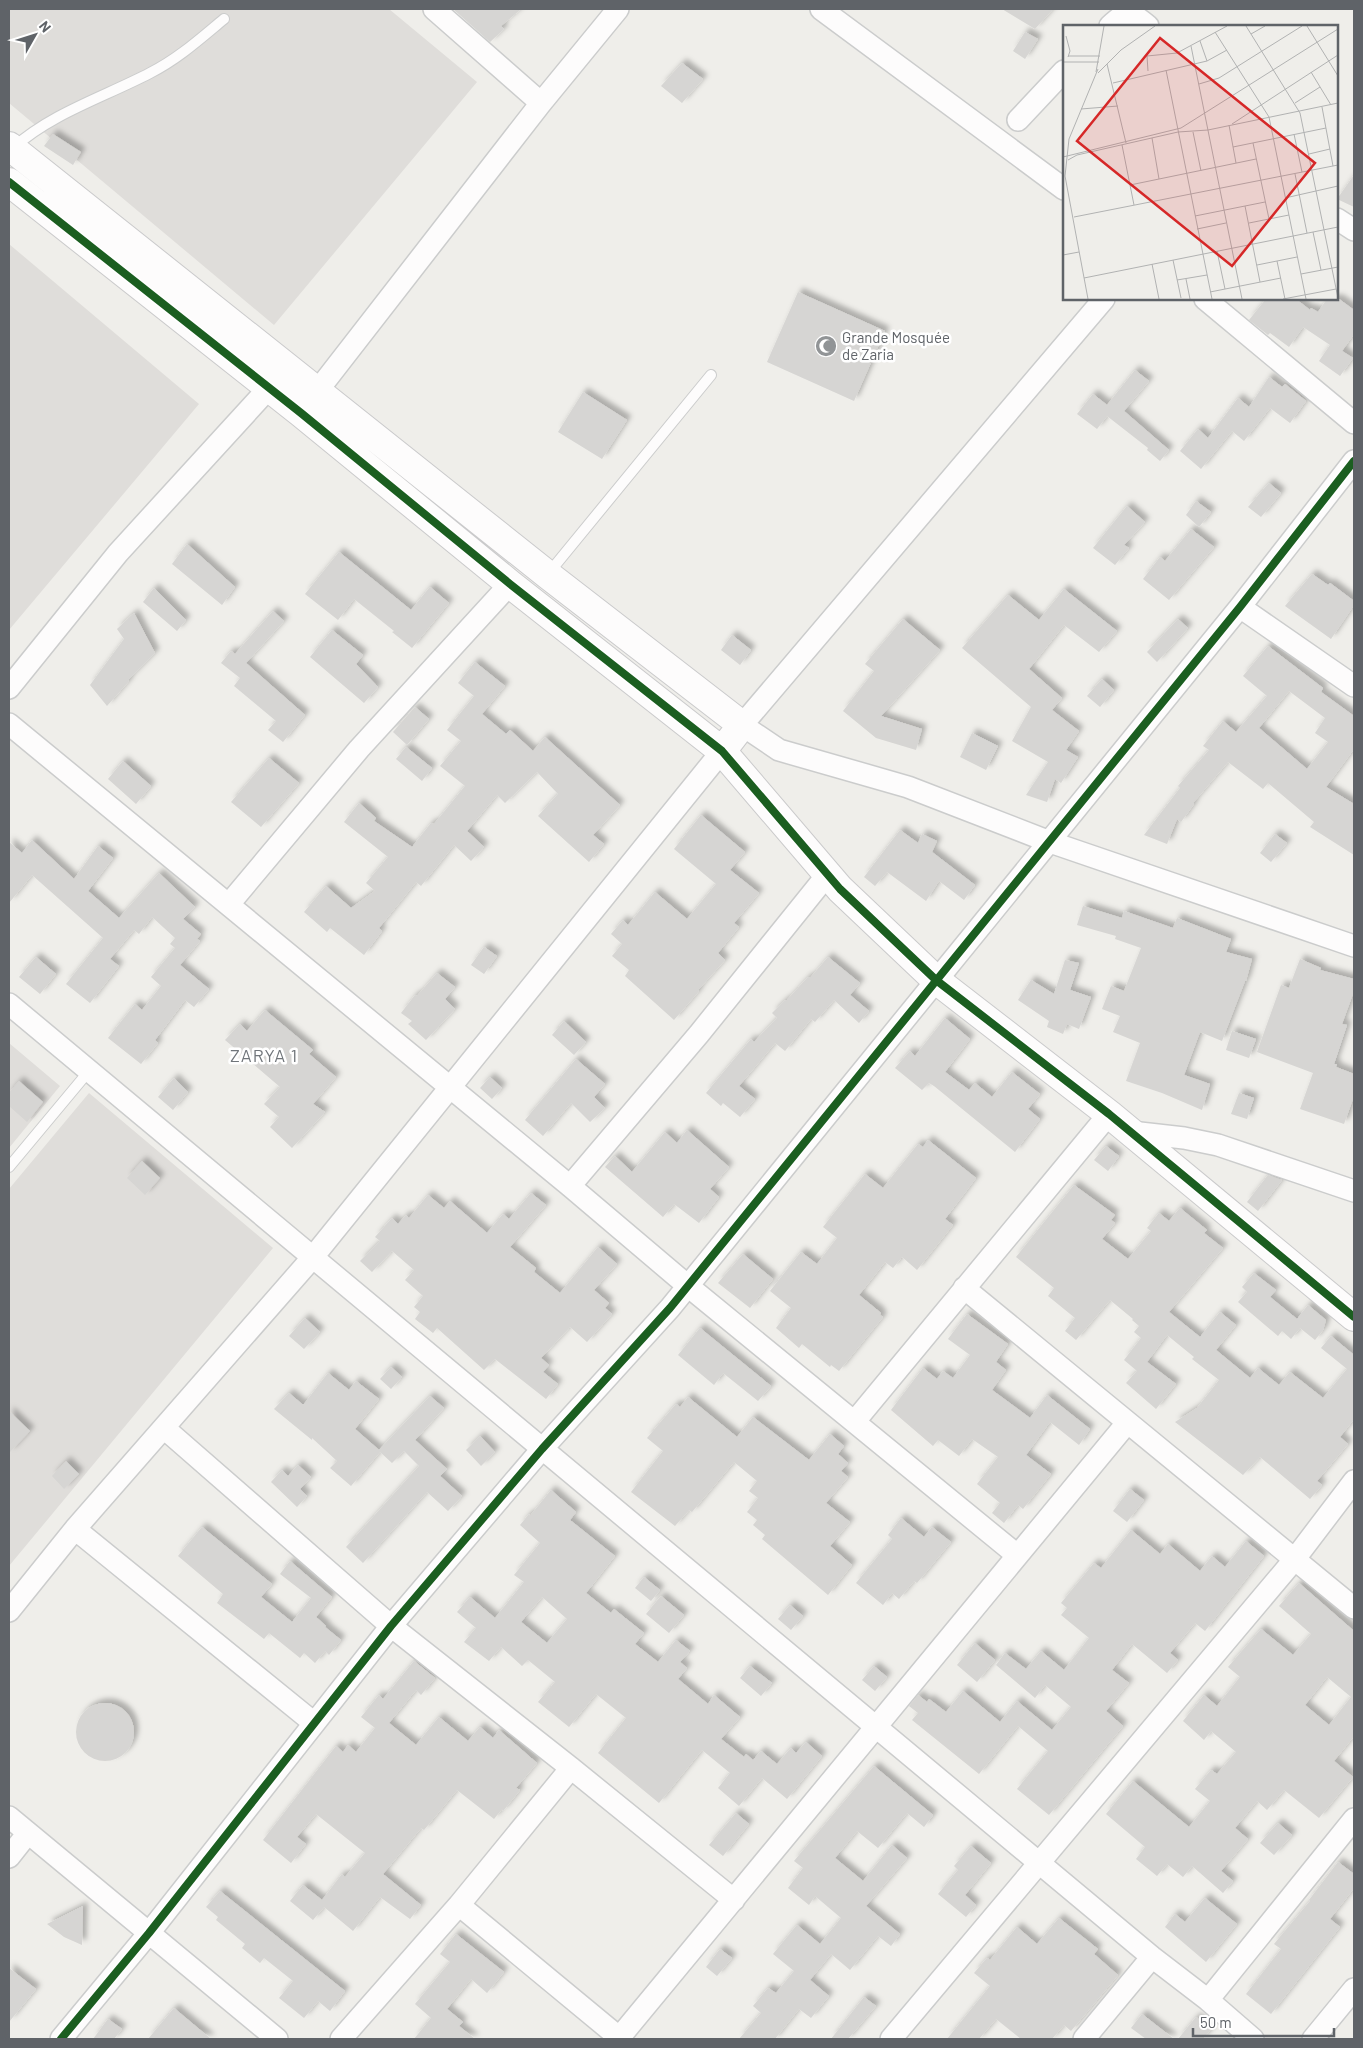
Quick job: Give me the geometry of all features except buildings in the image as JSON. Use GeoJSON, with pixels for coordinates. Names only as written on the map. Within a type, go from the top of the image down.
{"type":"FeatureCollection","features":[{"type":"Feature","properties":{"kind":"street"},"geometry":{"type":"LineString","coordinates":[[434,9],[541,103]]}},
{"type":"Feature","properties":{"kind":"street"},"geometry":{"type":"LineString","coordinates":[[301,413],[541,103],[618,9]]}},
{"type":"Feature","properties":{"kind":"street"},"geometry":{"type":"LineString","coordinates":[[821,9],[1063,188]]}},
{"type":"Feature","properties":{"kind":"street"},"geometry":{"type":"LineString","coordinates":[[1111,25],[1118,18],[1128,14],[1134,15],[1147,25]]}},
{"type":"Feature","properties":{"kind":"street"},"geometry":{"type":"LineString","coordinates":[[1018,120],[1063,72]]}},
{"type":"Feature","properties":{"kind":"street"},"geometry":{"type":"LineString","coordinates":[[10,149],[548,575],[742,725],[779,750],[908,787],[1050,842],[1354,946]]}},
{"type":"Feature","properties":{"kind":"street"},"geometry":{"type":"LineString","coordinates":[[9,182],[268,389],[301,413],[510,584],[722,751],[827,875],[936,980],[1109,1114],[1354,1317]]}},
{"type":"Feature","properties":{"kind":"street"},"geometry":{"type":"LineString","coordinates":[[1338,220],[1354,230]]}},
{"type":"Feature","properties":{"kind":"street"},"geometry":{"type":"LineString","coordinates":[[9,1610],[75,1529],[313,1257],[742,725],[1103,300]]}},
{"type":"Feature","properties":{"kind":"street"},"geometry":{"type":"LineString","coordinates":[[1206,300],[1354,423]]}},
{"type":"Feature","properties":{"kind":"street"},"geometry":{"type":"LineString","coordinates":[[9,688],[118,553],[268,389]]}},
{"type":"Feature","properties":{"kind":"street"},"geometry":{"type":"LineString","coordinates":[[60,2039],[148,1933],[391,1626],[542,1449],[688,1286],[1240,607],[1354,461]]}},
{"type":"Feature","properties":{"kind":"street"},"geometry":{"type":"LineString","coordinates":[[229,904],[359,749],[510,584]]}},
{"type":"Feature","properties":{"kind":"street"},"geometry":{"type":"LineString","coordinates":[[1240,607],[1354,686]]}},
{"type":"Feature","properties":{"kind":"street"},"geometry":{"type":"LineString","coordinates":[[9,724],[570,1186],[688,1286],[1017,1554]]}},
{"type":"Feature","properties":{"kind":"street"},"geometry":{"type":"LineString","coordinates":[[570,1186],[699,1034],[827,875]]}},
{"type":"Feature","properties":{"kind":"street"},"geometry":{"type":"LineString","coordinates":[[9,1004],[1152,1957],[1208,2000],[1253,2039]]}},
{"type":"Feature","properties":{"kind":"street"},"geometry":{"type":"LineString","coordinates":[[855,1421],[1109,1114]]}},
{"type":"Feature","properties":{"kind":"street"},"geometry":{"type":"LineString","coordinates":[[1131,1132],[1184,1138],[1218,1145],[1354,1192]]}},
{"type":"Feature","properties":{"kind":"street"},"geometry":{"type":"LineString","coordinates":[[964,1288],[1354,1608]]}},
{"type":"Feature","properties":{"kind":"street"},"geometry":{"type":"LineString","coordinates":[[459,1905],[620,2039],[1017,1554],[1127,1423]]}},
{"type":"Feature","properties":{"kind":"street"},"geometry":{"type":"LineString","coordinates":[[164,1428],[391,1626],[734,1900]]}},
{"type":"Feature","properties":{"kind":"street"},"geometry":{"type":"LineString","coordinates":[[897,2037],[1294,1560],[1354,1481]]}},
{"type":"Feature","properties":{"kind":"street"},"geometry":{"type":"LineString","coordinates":[[75,1529],[314,1724]]}},
{"type":"Feature","properties":{"kind":"street"},"geometry":{"type":"LineString","coordinates":[[341,2039],[459,1905],[571,1768]]}},
{"type":"Feature","properties":{"kind":"street"},"geometry":{"type":"LineString","coordinates":[[9,1817],[277,2039]]}},
{"type":"Feature","properties":{"kind":"street"},"geometry":{"type":"LineString","coordinates":[[1208,2000],[1354,1819]]}},
{"type":"Feature","properties":{"kind":"street"},"geometry":{"type":"LineString","coordinates":[[9,1856],[28,1833]]}},
{"type":"Feature","properties":{"kind":"street"},"geometry":{"type":"LineString","coordinates":[[1084,2039],[1152,1957]]}},
{"type":"Feature","properties":{"kind":"street"},"geometry":{"type":"LineString","coordinates":[[1313,2039],[1354,1989]]}},
{"type":"Feature","properties":{"kind":"lane"},"geometry":{"type":"LineString","coordinates":[[10,149],[26,136],[52,120],[152,73],[174,59],[224,19]]}},
{"type":"Feature","properties":{"kind":"lane"},"geometry":{"type":"LineString","coordinates":[[548,575],[711,375]]}},
{"type":"Feature","properties":{"kind":"lane"},"geometry":{"type":"LineString","coordinates":[[9,1167],[88,1071]]}},
{"type":"Feature","properties":{"kind":"shaded area"},"geometry":{"type":"Polygon","coordinates":[[[9,9],[389,9],[477,82],[274,325],[9,103],[9,9]]]}},
{"type":"Feature","properties":{"kind":"shaded area"},"geometry":{"type":"Polygon","coordinates":[[[9,244],[199,404],[9,630],[9,244]]]}},
{"type":"Feature","properties":{"kind":"shaded area"},"geometry":{"type":"Polygon","coordinates":[[[9,1043],[60,1086],[9,1148],[9,1043]]]}},
{"type":"Feature","properties":{"kind":"shaded area"},"geometry":{"type":"Polygon","coordinates":[[[89,1093],[273,1248],[9,1566],[9,1189],[89,1093]]]}},
{"type":"Feature","properties":{"kind":"cycle path"},"geometry":{"type":"LineString","coordinates":[[9,182],[301,413],[510,584],[722,751],[840,889],[936,980],[1109,1114],[1354,1317]]}},
{"type":"Feature","properties":{"kind":"cycle path"},"geometry":{"type":"LineString","coordinates":[[61,2039],[149,1933],[391,1626],[542,1449],[670,1308],[1240,607],[1354,461]]}},
{"type":"Feature","properties":{"kind":"place","name":"Grande Mosquée de Zaria"},"geometry":{"type":"Point","coordinates":[826,346]}},
{"type":"Feature","properties":{"kind":"district","name":"ZARYA 1"},"geometry":{"type":"Point","coordinates":[264,1055]}}]}
